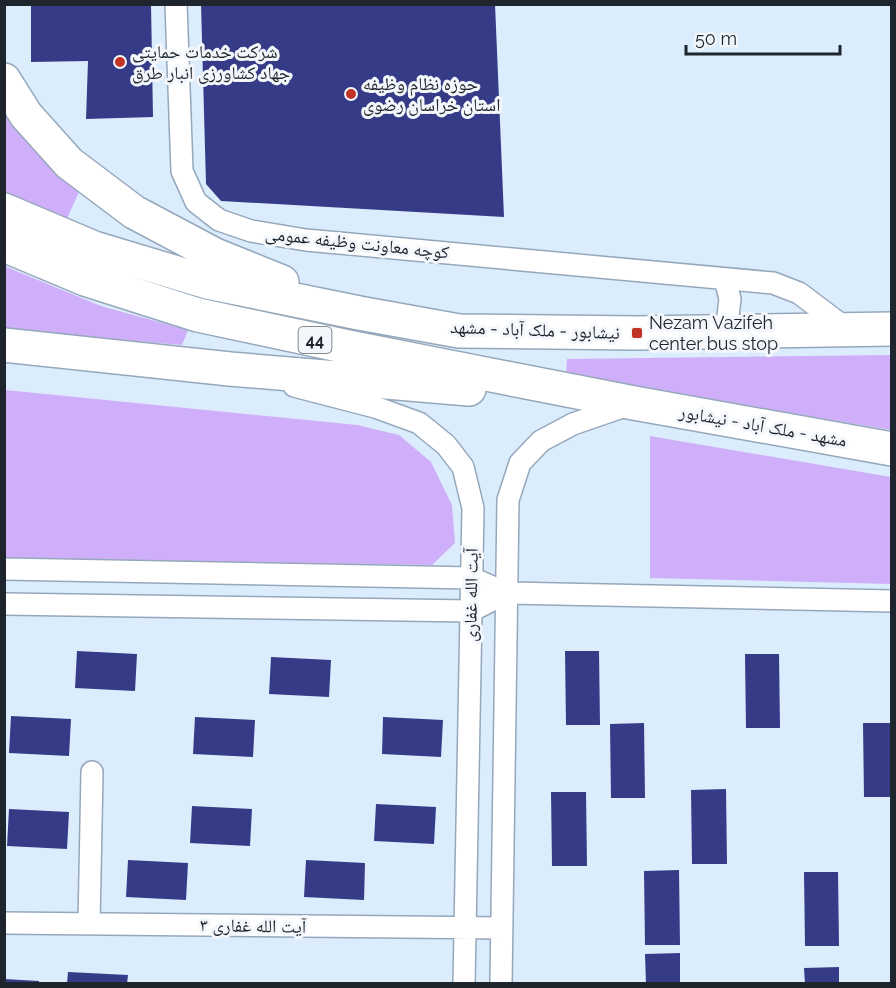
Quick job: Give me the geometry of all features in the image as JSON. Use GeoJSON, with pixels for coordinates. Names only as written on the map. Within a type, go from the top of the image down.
{"type":"FeatureCollection","features":[{"type":"Feature","properties":{"kind":"highway"},"geometry":{"type":"LineString","coordinates":[[4,80],[26,115],[69,163],[134,212],[215,255],[359,313]]}},
{"type":"Feature","properties":{"kind":"highway","name":"44"},"geometry":{"type":"LineString","coordinates":[[4,210],[94,248],[207,282],[359,313]]}},
{"type":"Feature","properties":{"kind":"highway","name":"44"},"geometry":{"type":"LineString","coordinates":[[4,245],[85,279],[198,315],[634,403]]}},
{"type":"Feature","properties":{"kind":"highway","name":"نیشابور - ملک آباد - مشهد"},"geometry":{"type":"LineString","coordinates":[[359,313],[459,331],[726,333],[891,329]]}},
{"type":"Feature","properties":{"kind":"highway","name":"44"},"geometry":{"type":"LineString","coordinates":[[4,345],[230,369],[634,403]]}},
{"type":"Feature","properties":{"kind":"highway","name":"مشهد - ملک آباد - نیشابور"},"geometry":{"type":"LineString","coordinates":[[634,403],[891,449]]}},
{"type":"Feature","properties":{"kind":"street","name":"کوچه معاونت وظیفه عمومی"},"geometry":{"type":"LineString","coordinates":[[176,4],[182,171],[196,201],[219,220],[251,231],[306,240],[773,284],[799,293],[848,330]]}},
{"type":"Feature","properties":{"kind":"street"},"geometry":{"type":"LineString","coordinates":[[725,279],[730,299],[726,333]]}},
{"type":"Feature","properties":{"kind":"street","name":"آیت الله غفاری"},"geometry":{"type":"LineString","coordinates":[[230,369],[375,408],[419,423],[446,445],[463,467],[473,508],[464,984]]}},
{"type":"Feature","properties":{"kind":"street","name":"آیت الله غفاری"},"geometry":{"type":"LineString","coordinates":[[501,984],[508,500],[520,463],[541,441],[573,424],[634,403]]}},
{"type":"Feature","properties":{"kind":"street"},"geometry":{"type":"LineString","coordinates":[[4,569],[472,579],[506,593],[891,601]]}},
{"type":"Feature","properties":{"kind":"street"},"geometry":{"type":"LineString","coordinates":[[4,604],[471,611],[506,593]]}},
{"type":"Feature","properties":{"kind":"street"},"geometry":{"type":"LineString","coordinates":[[89,924],[92,772]]}},
{"type":"Feature","properties":{"kind":"street","name":"آیت الله غفاری ۳"},"geometry":{"type":"LineString","coordinates":[[4,923],[502,928]]}},
{"type":"Feature","properties":{"kind":"shaded area"},"geometry":{"type":"Polygon","coordinates":[[[4,108],[17,127],[79,192],[65,223],[5,192],[4,108]]]}},
{"type":"Feature","properties":{"kind":"shaded area"},"geometry":{"type":"Polygon","coordinates":[[[4,266],[101,306],[188,330],[182,345],[5,330],[4,266]]]}},
{"type":"Feature","properties":{"kind":"shaded area"},"geometry":{"type":"Polygon","coordinates":[[[891,355],[891,430],[566,376],[567,359],[891,355]]]}},
{"type":"Feature","properties":{"kind":"shaded area"},"geometry":{"type":"Polygon","coordinates":[[[5,390],[357,425],[399,435],[431,462],[452,505],[455,543],[432,565],[5,559],[5,390]]]}},
{"type":"Feature","properties":{"kind":"shaded area"},"geometry":{"type":"Polygon","coordinates":[[[650,436],[891,477],[891,584],[650,578],[650,436]]]}},
{"type":"Feature","properties":{"kind":"building","name":"شرکت خدمات حمایتی جهاد کشاورزی انبار طرق"},"geometry":{"type":"Polygon","coordinates":[[[31,4],[151,4],[153,117],[86,119],[88,61],[31,62],[31,4]]]}},
{"type":"Feature","properties":{"kind":"building","name":"حوزه نظام وظیفه استان خراسان رضوی"},"geometry":{"type":"Polygon","coordinates":[[[201,4],[495,4],[504,217],[221,201],[206,184],[201,4]]]}},
{"type":"Feature","properties":{"kind":"building"},"geometry":{"type":"Polygon","coordinates":[[[77,651],[137,654],[135,691],[75,688],[77,651]]]}},
{"type":"Feature","properties":{"kind":"building"},"geometry":{"type":"Polygon","coordinates":[[[565,651],[599,651],[600,725],[566,725],[565,651]]]}},
{"type":"Feature","properties":{"kind":"building"},"geometry":{"type":"Polygon","coordinates":[[[745,654],[779,654],[780,728],[746,728],[745,654]]]}},
{"type":"Feature","properties":{"kind":"building"},"geometry":{"type":"Polygon","coordinates":[[[271,657],[331,660],[329,697],[269,694],[271,657]]]}},
{"type":"Feature","properties":{"kind":"building"},"geometry":{"type":"Polygon","coordinates":[[[11,716],[71,719],[69,756],[9,753],[11,716]]]}},
{"type":"Feature","properties":{"kind":"building"},"geometry":{"type":"Polygon","coordinates":[[[195,717],[255,720],[253,757],[193,754],[195,717]]]}},
{"type":"Feature","properties":{"kind":"building"},"geometry":{"type":"Polygon","coordinates":[[[383,717],[443,720],[441,757],[382,754],[383,717]]]}},
{"type":"Feature","properties":{"kind":"building"},"geometry":{"type":"Polygon","coordinates":[[[644,723],[645,798],[611,798],[610,724],[644,723]]]}},
{"type":"Feature","properties":{"kind":"building"},"geometry":{"type":"Polygon","coordinates":[[[863,723],[892,723],[892,797],[864,797],[863,723]]]}},
{"type":"Feature","properties":{"kind":"building"},"geometry":{"type":"Polygon","coordinates":[[[726,789],[727,864],[692,864],[691,790],[726,789]]]}},
{"type":"Feature","properties":{"kind":"building"},"geometry":{"type":"Polygon","coordinates":[[[551,792],[586,792],[587,866],[552,866],[551,792]]]}},
{"type":"Feature","properties":{"kind":"building"},"geometry":{"type":"Polygon","coordinates":[[[376,804],[436,807],[434,844],[374,841],[376,804]]]}},
{"type":"Feature","properties":{"kind":"building"},"geometry":{"type":"Polygon","coordinates":[[[192,806],[252,809],[250,846],[190,843],[192,806]]]}},
{"type":"Feature","properties":{"kind":"building"},"geometry":{"type":"Polygon","coordinates":[[[9,809],[69,812],[67,849],[7,846],[9,809]]]}},
{"type":"Feature","properties":{"kind":"building"},"geometry":{"type":"Polygon","coordinates":[[[128,860],[188,863],[186,900],[126,897],[128,860]]]}},
{"type":"Feature","properties":{"kind":"building"},"geometry":{"type":"Polygon","coordinates":[[[306,860],[365,863],[364,900],[304,897],[306,860]]]}},
{"type":"Feature","properties":{"kind":"building"},"geometry":{"type":"Polygon","coordinates":[[[679,870],[680,945],[645,945],[644,871],[679,870]]]}},
{"type":"Feature","properties":{"kind":"building"},"geometry":{"type":"Polygon","coordinates":[[[804,872],[838,872],[839,946],[805,946],[804,872]]]}},
{"type":"Feature","properties":{"kind":"building"},"geometry":{"type":"Polygon","coordinates":[[[680,953],[680,984],[646,984],[645,954],[680,953]]]}},
{"type":"Feature","properties":{"kind":"building"},"geometry":{"type":"Polygon","coordinates":[[[839,967],[839,984],[805,984],[804,968],[839,967]]]}},
{"type":"Feature","properties":{"kind":"building"},"geometry":{"type":"Polygon","coordinates":[[[68,972],[128,975],[127,984],[67,984],[68,972]]]}},
{"type":"Feature","properties":{"kind":"building"},"geometry":{"type":"Polygon","coordinates":[[[4,979],[39,981],[39,984],[4,984],[4,979]]]}},
{"type":"Feature","properties":{"kind":"place","name":"شرکت خدمات حمایتی جهاد کشاورزی انبار طرق"},"geometry":{"type":"Point","coordinates":[120,62]}},
{"type":"Feature","properties":{"kind":"place","name":"حوزه نظام وظیفه استان خراسان رضوی"},"geometry":{"type":"Point","coordinates":[351,94]}},
{"type":"Feature","properties":{"kind":"place","name":"Nezam Vazifeh center bus stop"},"geometry":{"type":"Point","coordinates":[637,333]}}]}
